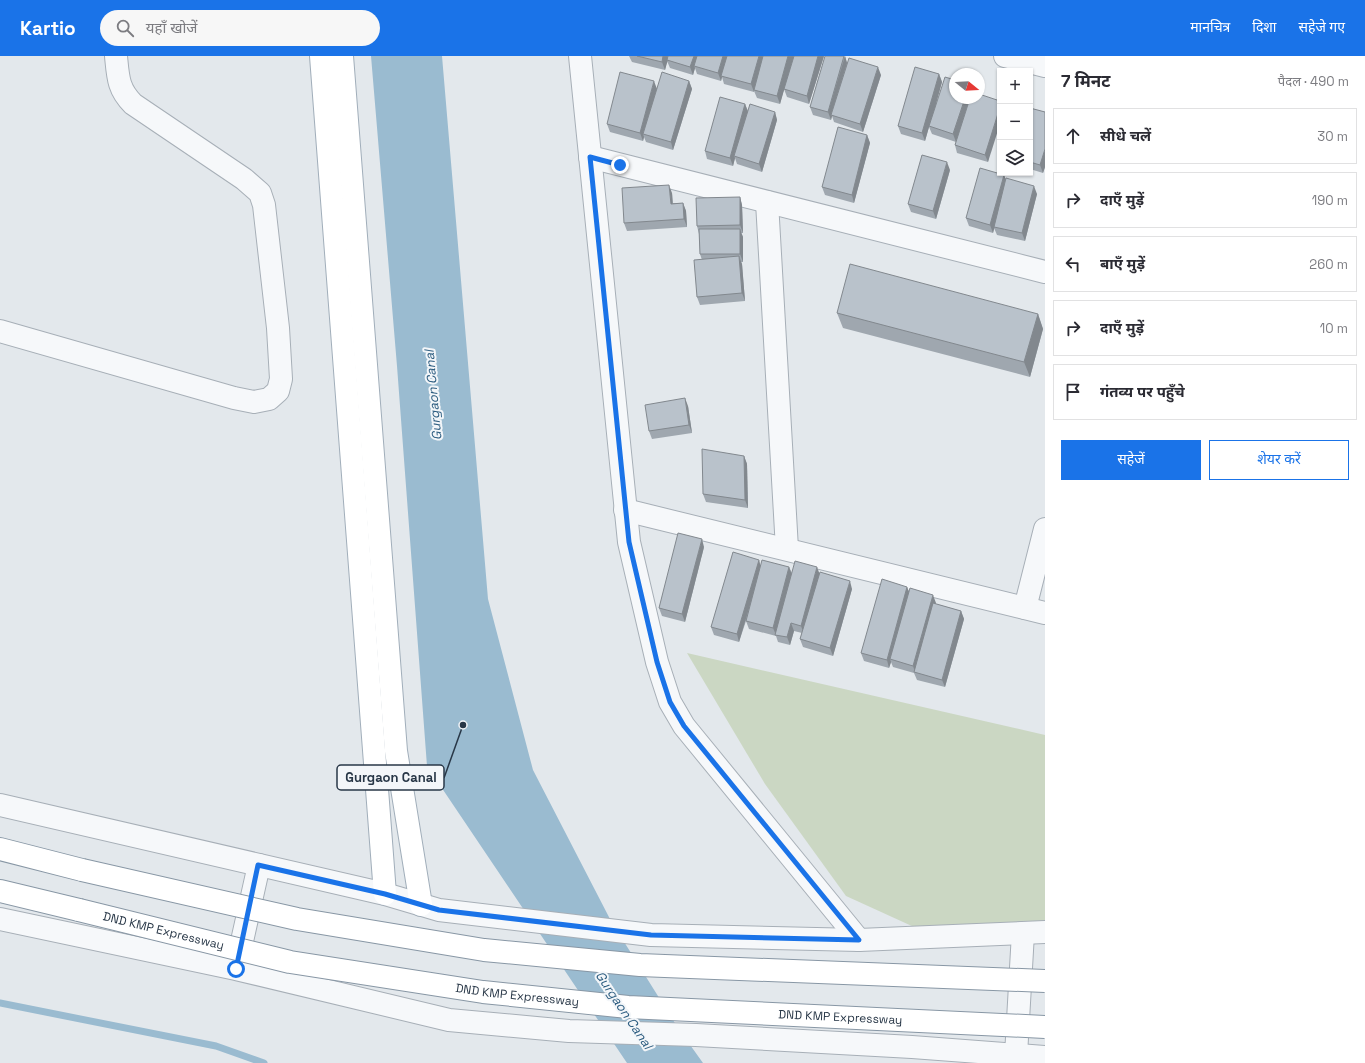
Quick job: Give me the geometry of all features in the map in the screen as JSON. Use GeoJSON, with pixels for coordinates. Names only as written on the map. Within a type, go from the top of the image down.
{"type":"FeatureCollection","features":[{"type":"Feature","properties":{"kind":"main road"},"geometry":{"type":"LineString","coordinates":[[321,56],[385,894]]}},
{"type":"Feature","properties":{"kind":"main road"},"geometry":{"type":"LineString","coordinates":[[342,56],[396,751],[421,905]]}},
{"type":"Feature","properties":{"kind":"main road"},"geometry":{"type":"LineString","coordinates":[[0,849],[82,870],[297,919],[484,950],[640,965],[1045,981]]}},
{"type":"Feature","properties":{"kind":"main road","name":"DND KMP Expressway"},"geometry":{"type":"LineString","coordinates":[[0,891],[290,962],[483,992],[628,1007],[1045,1027]]}},
{"type":"Feature","properties":{"kind":"street"},"geometry":{"type":"LineString","coordinates":[[0,331],[234,398],[254,402],[268,399],[278,391],[281,379],[278,328],[264,205],[260,193],[244,179],[133,104],[123,94],[119,84],[116,56]]}},
{"type":"Feature","properties":{"kind":"street"},"geometry":{"type":"LineString","coordinates":[[580,56],[630,550],[657,662],[670,702],[684,726],[859,940]]}},
{"type":"Feature","properties":{"kind":"street"},"geometry":{"type":"LineString","coordinates":[[1004,56],[1045,66]]}},
{"type":"Feature","properties":{"kind":"street"},"geometry":{"type":"LineString","coordinates":[[590,157],[1045,272]]}},
{"type":"Feature","properties":{"kind":"street"},"geometry":{"type":"LineString","coordinates":[[766,202],[787,550]]}},
{"type":"Feature","properties":{"kind":"street"},"geometry":{"type":"LineString","coordinates":[[626,510],[1035,610],[1045,530]]}},
{"type":"Feature","properties":{"kind":"street"},"geometry":{"type":"LineString","coordinates":[[0,805],[385,894],[439,910],[518,920],[651,935],[859,940],[1045,932]]}},
{"type":"Feature","properties":{"kind":"street"},"geometry":{"type":"LineString","coordinates":[[236,969],[258,865]]}},
{"type":"Feature","properties":{"kind":"street"},"geometry":{"type":"LineString","coordinates":[[0,919],[236,969],[449,1020],[586,1032],[696,1035],[905,1046],[1045,1057]]}},
{"type":"Feature","properties":{"kind":"street"},"geometry":{"type":"LineString","coordinates":[[1016,1055],[1024,933]]}},
{"type":"Feature","properties":{"kind":"green space"},"geometry":{"type":"Polygon","coordinates":[[[687,653],[1045,735],[1045,943],[925,932],[846,896],[765,784],[687,653]]]}},
{"type":"Feature","properties":{"kind":"water"},"geometry":{"type":"Polygon","coordinates":[[[371,56],[442,56],[488,599],[533,770],[611,921],[678,1028],[703,1063],[627,1063],[427,766],[397,366],[371,56]]]}},
{"type":"Feature","properties":{"kind":"building"},"geometry":{"type":"Polygon","coordinates":[[[637,56],[663,56],[662,62],[637,56]]]}},
{"type":"Feature","properties":{"kind":"building"},"geometry":{"type":"Polygon","coordinates":[[[668,56],[694,56],[690,67],[667,60],[668,56]]]}},
{"type":"Feature","properties":{"kind":"building"},"geometry":{"type":"Polygon","coordinates":[[[697,56],[723,56],[718,73],[694,66],[697,56]]]}},
{"type":"Feature","properties":{"kind":"building"},"geometry":{"type":"Polygon","coordinates":[[[727,56],[759,56],[751,84],[721,76],[727,56]]]}},
{"type":"Feature","properties":{"kind":"building"},"geometry":{"type":"Polygon","coordinates":[[[763,56],[788,56],[777,96],[754,90],[763,56]]]}},
{"type":"Feature","properties":{"kind":"building"},"geometry":{"type":"Polygon","coordinates":[[[794,56],[818,56],[807,96],[784,89],[794,56]]]}},
{"type":"Feature","properties":{"kind":"building"},"geometry":{"type":"Polygon","coordinates":[[[825,56],[844,56],[828,112],[810,107],[825,56]]]}},
{"type":"Feature","properties":{"kind":"building"},"geometry":{"type":"Polygon","coordinates":[[[849,58],[878,67],[860,124],[831,115],[849,58]]]}},
{"type":"Feature","properties":{"kind":"building"},"geometry":{"type":"Polygon","coordinates":[[[915,67],[939,74],[922,133],[898,126],[915,67]]]}},
{"type":"Feature","properties":{"kind":"building"},"geometry":{"type":"Polygon","coordinates":[[[620,72],[654,81],[640,133],[607,124],[620,72]]]}},
{"type":"Feature","properties":{"kind":"building"},"geometry":{"type":"Polygon","coordinates":[[[662,72],[689,81],[671,142],[643,134],[662,72]]]}},
{"type":"Feature","properties":{"kind":"building"},"geometry":{"type":"Polygon","coordinates":[[[945,77],[949,78],[949,104],[963,104],[953,134],[929,126],[945,77]]]}},
{"type":"Feature","properties":{"kind":"building"},"geometry":{"type":"Polygon","coordinates":[[[985,96],[997,100],[997,117],[985,155],[955,145],[968,104],[985,104],[985,96]]]}},
{"type":"Feature","properties":{"kind":"building"},"geometry":{"type":"Polygon","coordinates":[[[720,97],[745,104],[730,158],[705,151],[720,97]]]}},
{"type":"Feature","properties":{"kind":"building"},"geometry":{"type":"Polygon","coordinates":[[[750,104],[775,112],[759,164],[734,156],[750,104]]]}},
{"type":"Feature","properties":{"kind":"building"},"geometry":{"type":"Polygon","coordinates":[[[1033,109],[1045,112],[1045,149],[1040,165],[1033,163],[1033,109]]]}},
{"type":"Feature","properties":{"kind":"building"},"geometry":{"type":"Polygon","coordinates":[[[838,127],[867,135],[852,195],[822,187],[838,127]]]}},
{"type":"Feature","properties":{"kind":"building"},"geometry":{"type":"Polygon","coordinates":[[[922,155],[947,162],[933,211],[908,204],[922,155]]]}},
{"type":"Feature","properties":{"kind":"building"},"geometry":{"type":"Polygon","coordinates":[[[980,168],[997,173],[997,176],[1004,176],[990,225],[966,218],[980,168]]]}},
{"type":"Feature","properties":{"kind":"building"},"geometry":{"type":"Polygon","coordinates":[[[1006,178],[1034,186],[1022,233],[994,227],[1006,178]]]}},
{"type":"Feature","properties":{"kind":"building"},"geometry":{"type":"Polygon","coordinates":[[[669,185],[671,204],[683,203],[684,219],[624,223],[622,188],[669,185]]]}},
{"type":"Feature","properties":{"kind":"building"},"geometry":{"type":"Polygon","coordinates":[[[740,197],[740,225],[697,226],[696,198],[740,197]]]}},
{"type":"Feature","properties":{"kind":"building"},"geometry":{"type":"Polygon","coordinates":[[[699,229],[740,229],[740,254],[700,254],[699,229]]]}},
{"type":"Feature","properties":{"kind":"building"},"geometry":{"type":"Polygon","coordinates":[[[739,256],[742,293],[697,297],[694,260],[739,256]]]}},
{"type":"Feature","properties":{"kind":"building"},"geometry":{"type":"Polygon","coordinates":[[[850,264],[1038,314],[1024,362],[837,313],[850,264]]]}},
{"type":"Feature","properties":{"kind":"building"},"geometry":{"type":"Polygon","coordinates":[[[685,398],[689,425],[649,431],[645,405],[685,398]]]}},
{"type":"Feature","properties":{"kind":"building"},"geometry":{"type":"Polygon","coordinates":[[[702,449],[744,456],[745,500],[703,494],[702,449]]]}},
{"type":"Feature","properties":{"kind":"building"},"geometry":{"type":"Polygon","coordinates":[[[678,533],[702,539],[682,614],[659,608],[678,533]]]}},
{"type":"Feature","properties":{"kind":"building"},"geometry":{"type":"Polygon","coordinates":[[[733,552],[759,560],[737,634],[711,627],[733,552]]]}},
{"type":"Feature","properties":{"kind":"building"},"geometry":{"type":"Polygon","coordinates":[[[762,560],[789,567],[773,628],[746,621],[762,560]]]}},
{"type":"Feature","properties":{"kind":"building"},"geometry":{"type":"Polygon","coordinates":[[[795,561],[817,567],[801,626],[791,623],[787,637],[775,635],[795,561]]]}},
{"type":"Feature","properties":{"kind":"building"},"geometry":{"type":"Polygon","coordinates":[[[820,572],[850,581],[830,648],[800,639],[820,572]]]}},
{"type":"Feature","properties":{"kind":"building"},"geometry":{"type":"Polygon","coordinates":[[[882,579],[907,587],[887,660],[861,653],[882,579]]]}},
{"type":"Feature","properties":{"kind":"building"},"geometry":{"type":"Polygon","coordinates":[[[910,588],[933,595],[913,666],[890,659],[910,588]]]}},
{"type":"Feature","properties":{"kind":"building"},"geometry":{"type":"Polygon","coordinates":[[[933,603],[961,611],[942,680],[914,672],[933,603]]]}},
{"type":"Feature","properties":{"kind":"waterway"},"geometry":{"type":"LineString","coordinates":[[0,1003],[216,1046],[264,1063]]}},
{"type":"Feature","properties":{"kind":"place","name":"Gurgaon Canal"},"geometry":{"type":"Point","coordinates":[463,725]}},
{"type":"Feature","properties":{"kind":"route"},"geometry":{"type":"LineString","coordinates":[[236,969],[258,865],[385,894],[439,910],[651,935],[859,940],[684,726],[670,702],[657,662],[629,542],[590,157],[620,165]]}}]}
